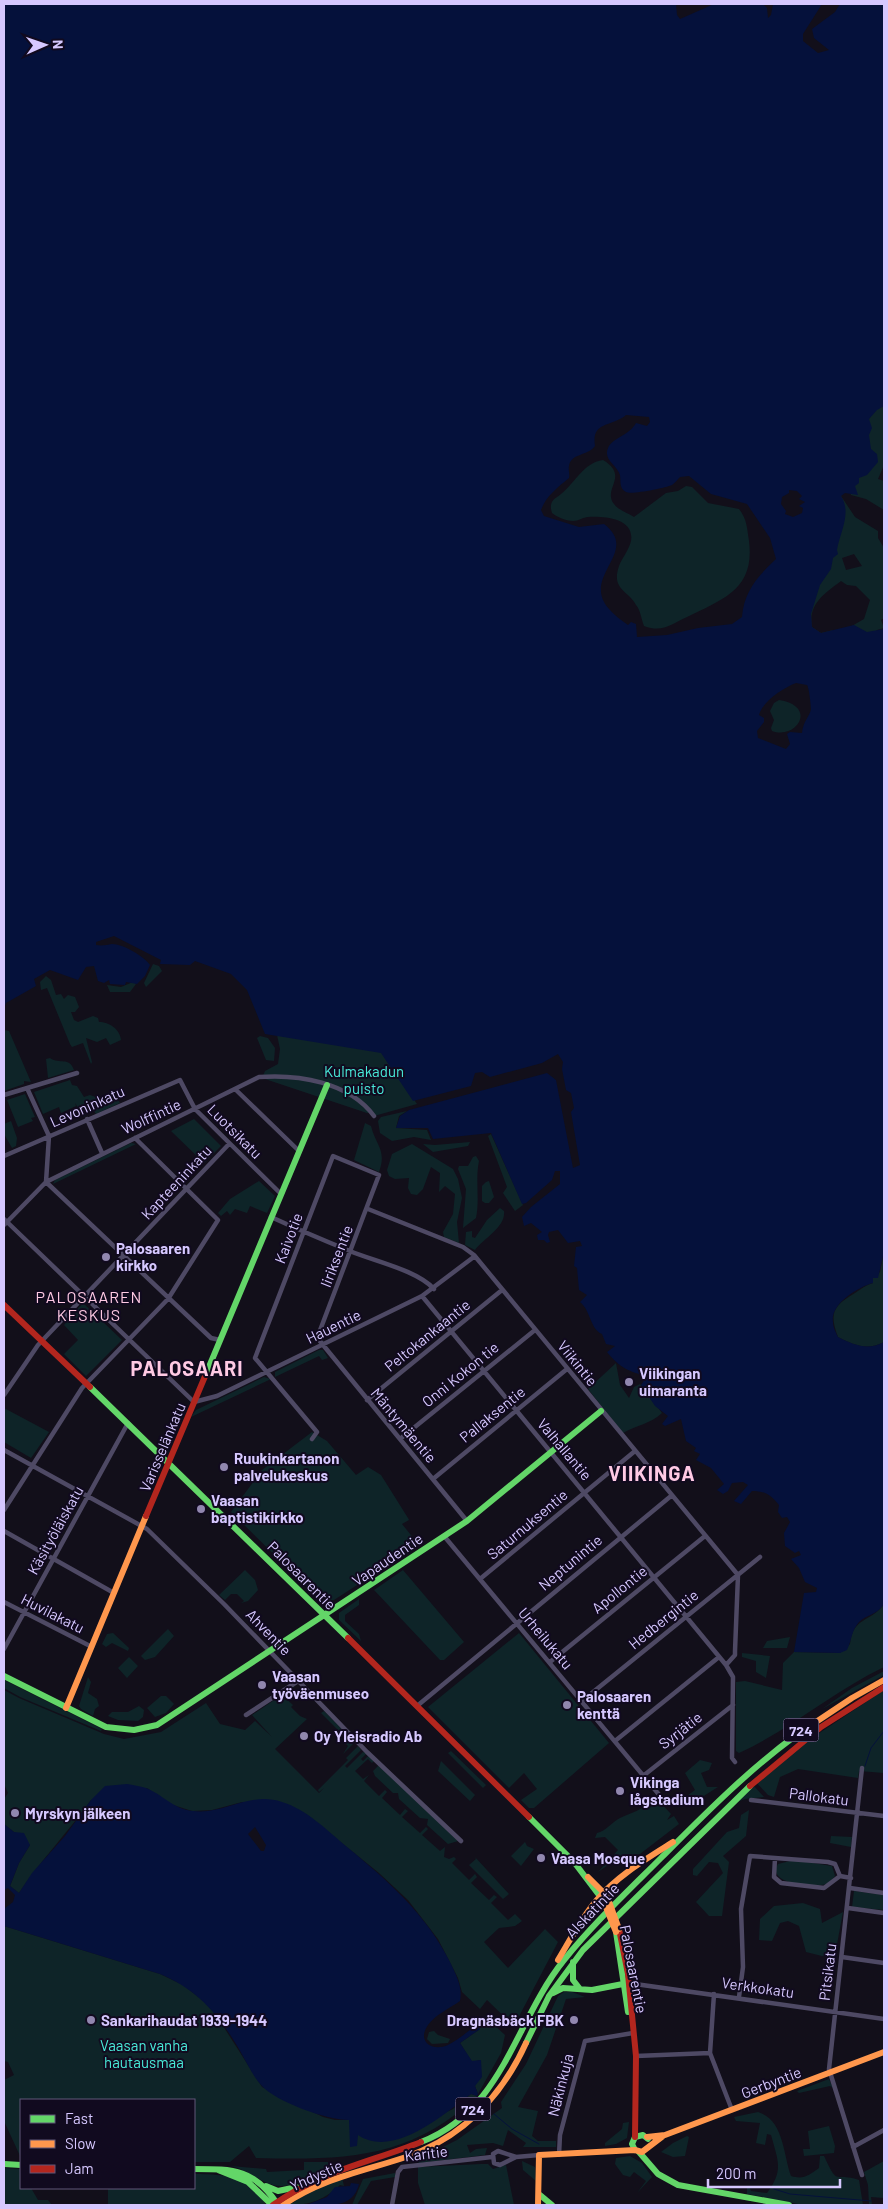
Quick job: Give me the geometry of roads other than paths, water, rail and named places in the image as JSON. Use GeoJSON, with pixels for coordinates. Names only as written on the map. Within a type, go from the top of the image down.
{"type":"FeatureCollection","features":[{"type":"Feature","properties":{"kind":"main road","name":"Varisselänkatu"},"geometry":{"type":"LineString","coordinates":[[66,1708],[327,1085]]}},
{"type":"Feature","properties":{"kind":"main road","name":"Palosaarentie"},"geometry":{"type":"LineString","coordinates":[[4,1305],[267,1557],[602,1894],[624,1946],[626,1984],[636,2056],[634,2139],[637,2151]]}},
{"type":"Feature","properties":{"kind":"main road","name":"Vapaudentie"},"geometry":{"type":"LineString","coordinates":[[4,1676],[66,1708],[114,1729],[134,1730],[145,1728],[169,1718],[467,1521],[601,1411]]}},
{"type":"Feature","properties":{"kind":"main road","name":"Alskatintie"},"geometry":{"type":"LineString","coordinates":[[347,2166],[402,2151],[425,2142],[451,2127],[473,2110],[491,2089],[509,2060],[543,1988],[590,1928],[727,1793],[802,1730],[841,1704],[884,1680]]}},
{"type":"Feature","properties":{"kind":"main road","name":"Alskatintie"},"geometry":{"type":"LineString","coordinates":[[361,2169],[406,2158],[430,2149],[455,2135],[478,2116],[498,2094],[518,2064],[551,1995],[574,1960],[596,1935],[756,1777],[806,1736],[884,1687]]}},
{"type":"Feature","properties":{"kind":"main road"},"geometry":{"type":"LineString","coordinates":[[543,1988],[581,1920],[602,1894],[631,1871],[684,1835]]}},
{"type":"Feature","properties":{"kind":"main road"},"geometry":{"type":"LineString","coordinates":[[574,1960],[573,1980],[580,1989]]}},
{"type":"Feature","properties":{"kind":"main road"},"geometry":{"type":"LineString","coordinates":[[551,1995],[563,1988],[592,1990],[626,1984]]}},
{"type":"Feature","properties":{"kind":"main road","name":"Gerbyntie"},"geometry":{"type":"LineString","coordinates":[[648,2148],[665,2135],[884,2052]]}},
{"type":"Feature","properties":{"kind":"main road","name":"Palosaarentie"},"geometry":{"type":"LineString","coordinates":[[636,2115],[645,2136],[653,2168]]}},
{"type":"Feature","properties":{"kind":"main road","name":"Gerbyntie"},"geometry":{"type":"LineString","coordinates":[[634,2139],[645,2136],[665,2135]]}},
{"type":"Feature","properties":{"kind":"main road"},"geometry":{"type":"LineString","coordinates":[[613,2152],[634,2139]]}},
{"type":"Feature","properties":{"kind":"main road"},"geometry":{"type":"LineString","coordinates":[[538,2205],[540,2195],[539,2155],[637,2151],[648,2148]]}},
{"type":"Feature","properties":{"kind":"main road"},"geometry":{"type":"LineString","coordinates":[[637,2151],[667,2180],[678,2185],[789,2205]]}},
{"type":"Feature","properties":{"kind":"main road"},"geometry":{"type":"LineString","coordinates":[[4,2164],[20,2165]]}},
{"type":"Feature","properties":{"kind":"main road","name":"Yhdystie"},"geometry":{"type":"LineString","coordinates":[[276,2205],[304,2185],[347,2166]]}},
{"type":"Feature","properties":{"kind":"main road"},"geometry":{"type":"LineString","coordinates":[[195,2168],[226,2168],[240,2171],[278,2191],[304,2185]]}},
{"type":"Feature","properties":{"kind":"main road"},"geometry":{"type":"LineString","coordinates":[[215,2169],[236,2174],[250,2182],[276,2205]]}},
{"type":"Feature","properties":{"kind":"main road","name":"Yhdystie"},"geometry":{"type":"LineString","coordinates":[[276,2205],[324,2181],[361,2169]]}},
{"type":"Feature","properties":{"kind":"main road"},"geometry":{"type":"LineString","coordinates":[[262,2184],[276,2205]]}},
{"type":"Feature","properties":{"kind":"main road"},"geometry":{"type":"LineString","coordinates":[[540,2195],[552,2205]]}},
{"type":"Feature","properties":{"kind":"street"},"geometry":{"type":"LineString","coordinates":[[4,1095],[78,1074]]}},
{"type":"Feature","properties":{"kind":"street","name":"Wolffintie"},"geometry":{"type":"LineString","coordinates":[[5,1222],[46,1182],[259,1077],[284,1075],[327,1085],[361,1100],[374,1116]]}},
{"type":"Feature","properties":{"kind":"street","name":"Luotsikatu"},"geometry":{"type":"LineString","coordinates":[[180,1080],[195,1109],[228,1144],[281,1194]]}},
{"type":"Feature","properties":{"kind":"street","name":"Levoninkatu"},"geometry":{"type":"LineString","coordinates":[[4,1156],[180,1080]]}},
{"type":"Feature","properties":{"kind":"street"},"geometry":{"type":"LineString","coordinates":[[27,1088],[49,1136],[46,1182],[168,1299],[211,1338],[220,1340]]}},
{"type":"Feature","properties":{"kind":"street"},"geometry":{"type":"LineString","coordinates":[[235,1089],[299,1151]]}},
{"type":"Feature","properties":{"kind":"street"},"geometry":{"type":"LineString","coordinates":[[87,1120],[102,1153]]}},
{"type":"Feature","properties":{"kind":"street"},"geometry":{"type":"LineString","coordinates":[[4,1510],[86,1384],[168,1299],[218,1220],[135,1138]]}},
{"type":"Feature","properties":{"kind":"street","name":"Kapteeninkatu"},"geometry":{"type":"LineString","coordinates":[[4,1395],[42,1341],[228,1144]]}},
{"type":"Feature","properties":{"kind":"street","name":"Kaivotie"},"geometry":{"type":"LineString","coordinates":[[267,1372],[255,1358],[333,1156],[379,1175]]}},
{"type":"Feature","properties":{"kind":"street","name":"Iiriksentie"},"geometry":{"type":"LineString","coordinates":[[323,1345],[319,1340],[319,1333],[368,1209],[379,1175]]}},
{"type":"Feature","properties":{"kind":"street","name":"Viikintie"},"geometry":{"type":"LineString","coordinates":[[368,1209],[463,1247],[476,1256],[738,1576]]}},
{"type":"Feature","properties":{"kind":"street"},"geometry":{"type":"LineString","coordinates":[[271,1217],[351,1252],[406,1272],[429,1284],[434,1289]]}},
{"type":"Feature","properties":{"kind":"street"},"geometry":{"type":"LineString","coordinates":[[5,1222],[194,1402]]}},
{"type":"Feature","properties":{"kind":"street","name":"Hauentie"},"geometry":{"type":"LineString","coordinates":[[194,1402],[211,1399],[422,1296],[434,1289],[476,1256]]}},
{"type":"Feature","properties":{"kind":"street","name":"Peltokankaantie"},"geometry":{"type":"LineString","coordinates":[[367,1400],[502,1290]]}},
{"type":"Feature","properties":{"kind":"street","name":"Valhallantie"},"geometry":{"type":"LineString","coordinates":[[422,1296],[726,1665]]}},
{"type":"Feature","properties":{"kind":"street","name":"Onni Kokon tie"},"geometry":{"type":"LineString","coordinates":[[400,1439],[535,1330]]}},
{"type":"Feature","properties":{"kind":"street","name":"Mäntymäentie"},"geometry":{"type":"LineString","coordinates":[[323,1345],[467,1521]]}},
{"type":"Feature","properties":{"kind":"street","name":"Pallaksentie"},"geometry":{"type":"LineString","coordinates":[[433,1479],[567,1369]]}},
{"type":"Feature","properties":{"kind":"street"},"geometry":{"type":"LineString","coordinates":[[267,1372],[318,1432],[312,1439]]}},
{"type":"Feature","properties":{"kind":"street","name":"Käsityöläiskatu"},"geometry":{"type":"LineString","coordinates":[[4,1649],[128,1423]]}},
{"type":"Feature","properties":{"kind":"street","name":"Ahventie"},"geometry":{"type":"LineString","coordinates":[[4,1450],[147,1529],[224,1604],[367,1752],[461,1841]]}},
{"type":"Feature","properties":{"kind":"street","name":"Saturnuksentie"},"geometry":{"type":"LineString","coordinates":[[480,1579],[635,1451]]}},
{"type":"Feature","properties":{"kind":"street","name":"Neptunintie"},"geometry":{"type":"LineString","coordinates":[[417,1706],[671,1496]]}},
{"type":"Feature","properties":{"kind":"street"},"geometry":{"type":"LineString","coordinates":[[4,1531],[114,1593]]}},
{"type":"Feature","properties":{"kind":"street","name":"Urheilukatu"},"geometry":{"type":"LineString","coordinates":[[444,1536],[666,1803]]}},
{"type":"Feature","properties":{"kind":"street","name":"Apollontie"},"geometry":{"type":"LineString","coordinates":[[550,1662],[705,1536]]}},
{"type":"Feature","properties":{"kind":"street","name":"Hedbergintie"},"geometry":{"type":"LineString","coordinates":[[582,1701],[760,1558]]}},
{"type":"Feature","properties":{"kind":"street"},"geometry":{"type":"LineString","coordinates":[[735,1762],[732,1758],[733,1676],[726,1665],[735,1656],[738,1576]]}},
{"type":"Feature","properties":{"kind":"street","name":"Huvilakatu"},"geometry":{"type":"LineString","coordinates":[[4,1602],[92,1647]]}},
{"type":"Feature","properties":{"kind":"street"},"geometry":{"type":"LineString","coordinates":[[615,1741],[719,1657]]}},
{"type":"Feature","properties":{"kind":"street"},"geometry":{"type":"LineString","coordinates":[[246,1715],[298,1681]]}},
{"type":"Feature","properties":{"kind":"street","name":"Syrjätie"},"geometry":{"type":"LineString","coordinates":[[643,1776],[733,1704]]}},
{"type":"Feature","properties":{"kind":"street","name":"Pitsikatu"},"geometry":{"type":"LineString","coordinates":[[862,1768],[859,1813],[835,2011],[830,2072],[862,2175]]}},
{"type":"Feature","properties":{"kind":"street","name":"Pallokatu"},"geometry":{"type":"LineString","coordinates":[[751,1800],[884,1816]]}},
{"type":"Feature","properties":{"kind":"street"},"geometry":{"type":"LineString","coordinates":[[740,1997],[743,1967],[741,1909],[750,1856],[835,1864],[840,1876]]}},
{"type":"Feature","properties":{"kind":"street"},"geometry":{"type":"LineString","coordinates":[[775,1858],[774,1877],[781,1883],[824,1888],[840,1876],[852,1878]]}},
{"type":"Feature","properties":{"kind":"street"},"geometry":{"type":"LineString","coordinates":[[850,1888],[884,1892]]}},
{"type":"Feature","properties":{"kind":"street"},"geometry":{"type":"LineString","coordinates":[[848,1908],[884,1913]]}},
{"type":"Feature","properties":{"kind":"street"},"geometry":{"type":"LineString","coordinates":[[842,1958],[884,1963]]}},
{"type":"Feature","properties":{"kind":"street","name":"Verkkokatu"},"geometry":{"type":"LineString","coordinates":[[626,1984],[740,1997],[884,2019]]}},
{"type":"Feature","properties":{"kind":"street"},"geometry":{"type":"LineString","coordinates":[[714,1994],[710,2053],[732,2110]]}},
{"type":"Feature","properties":{"kind":"street","name":"Näkinkuja"},"geometry":{"type":"LineString","coordinates":[[559,2155],[560,2136],[585,2041],[633,2033]]}},
{"type":"Feature","properties":{"kind":"street"},"geometry":{"type":"LineString","coordinates":[[636,2056],[710,2053]]}},
{"type":"Feature","properties":{"kind":"street"},"geometry":{"type":"LineString","coordinates":[[853,2147],[884,2130]]}},
{"type":"Feature","properties":{"kind":"street"},"geometry":{"type":"LineString","coordinates":[[516,2156],[500,2165],[494,2163],[492,2156],[498,2151],[516,2156],[539,2155]]}},
{"type":"Feature","properties":{"kind":"street","name":"Karitie"},"geometry":{"type":"LineString","coordinates":[[392,2205],[398,2172],[402,2167],[492,2156]]}},
{"type":"Feature","properties":{"kind":"waterway"},"geometry":{"type":"LineString","coordinates":[[865,1766],[871,1748],[884,1731]]}},
{"type":"Feature","properties":{"kind":"waterway"},"geometry":{"type":"LineString","coordinates":[[494,2114],[512,2129],[539,2144]]}},
{"type":"Feature","properties":{"kind":"waterway"},"geometry":{"type":"LineString","coordinates":[[774,2189],[790,2194],[871,2201]]}},
{"type":"Feature","properties":{"kind":"place","name":"Palosaaren kirkko"},"geometry":{"type":"Point","coordinates":[106,1257]}},
{"type":"Feature","properties":{"kind":"place","name":"Viikingan uimaranta"},"geometry":{"type":"Point","coordinates":[629,1382]}},
{"type":"Feature","properties":{"kind":"place","name":"Ruukinkartanon palvelukeskus"},"geometry":{"type":"Point","coordinates":[224,1467]}},
{"type":"Feature","properties":{"kind":"place","name":"Vaasan baptistikirkko"},"geometry":{"type":"Point","coordinates":[201,1509]}},
{"type":"Feature","properties":{"kind":"place","name":"Vaasan työväenmuseo"},"geometry":{"type":"Point","coordinates":[262,1685]}},
{"type":"Feature","properties":{"kind":"place","name":"Palosaaren kenttä"},"geometry":{"type":"Point","coordinates":[567,1705]}},
{"type":"Feature","properties":{"kind":"place","name":"Oy Yleisradio Ab"},"geometry":{"type":"Point","coordinates":[304,1736]}},
{"type":"Feature","properties":{"kind":"place","name":"Vikinga lågstadium"},"geometry":{"type":"Point","coordinates":[620,1791]}},
{"type":"Feature","properties":{"kind":"place","name":"Myrskyn jälkeen"},"geometry":{"type":"Point","coordinates":[15,1813]}},
{"type":"Feature","properties":{"kind":"place","name":"Vaasa Mosque"},"geometry":{"type":"Point","coordinates":[541,1858]}},
{"type":"Feature","properties":{"kind":"place","name":"Sankarihaudat 1939-1944"},"geometry":{"type":"Point","coordinates":[91,2020]}},
{"type":"Feature","properties":{"kind":"place","name":"Dragnäsbäck FBK"},"geometry":{"type":"Point","coordinates":[574,2020]}},
{"type":"Feature","properties":{"kind":"district","name":"PALOSAAREN KESKUS"},"geometry":{"type":"Point","coordinates":[89,1305]}},
{"type":"Feature","properties":{"kind":"district","name":"PALOSAARI"},"geometry":{"type":"Point","coordinates":[187,1368]}},
{"type":"Feature","properties":{"kind":"district","name":"VIIKINGA"},"geometry":{"type":"Point","coordinates":[652,1473]}},
{"type":"Feature","properties":{"kind":"park label","name":"Kulmakadun puisto"},"geometry":{"type":"Point","coordinates":[364,1080]}},
{"type":"Feature","properties":{"kind":"park label","name":"Vaasan vanha hautausmaa"},"geometry":{"type":"Point","coordinates":[144,2054]}}]}
